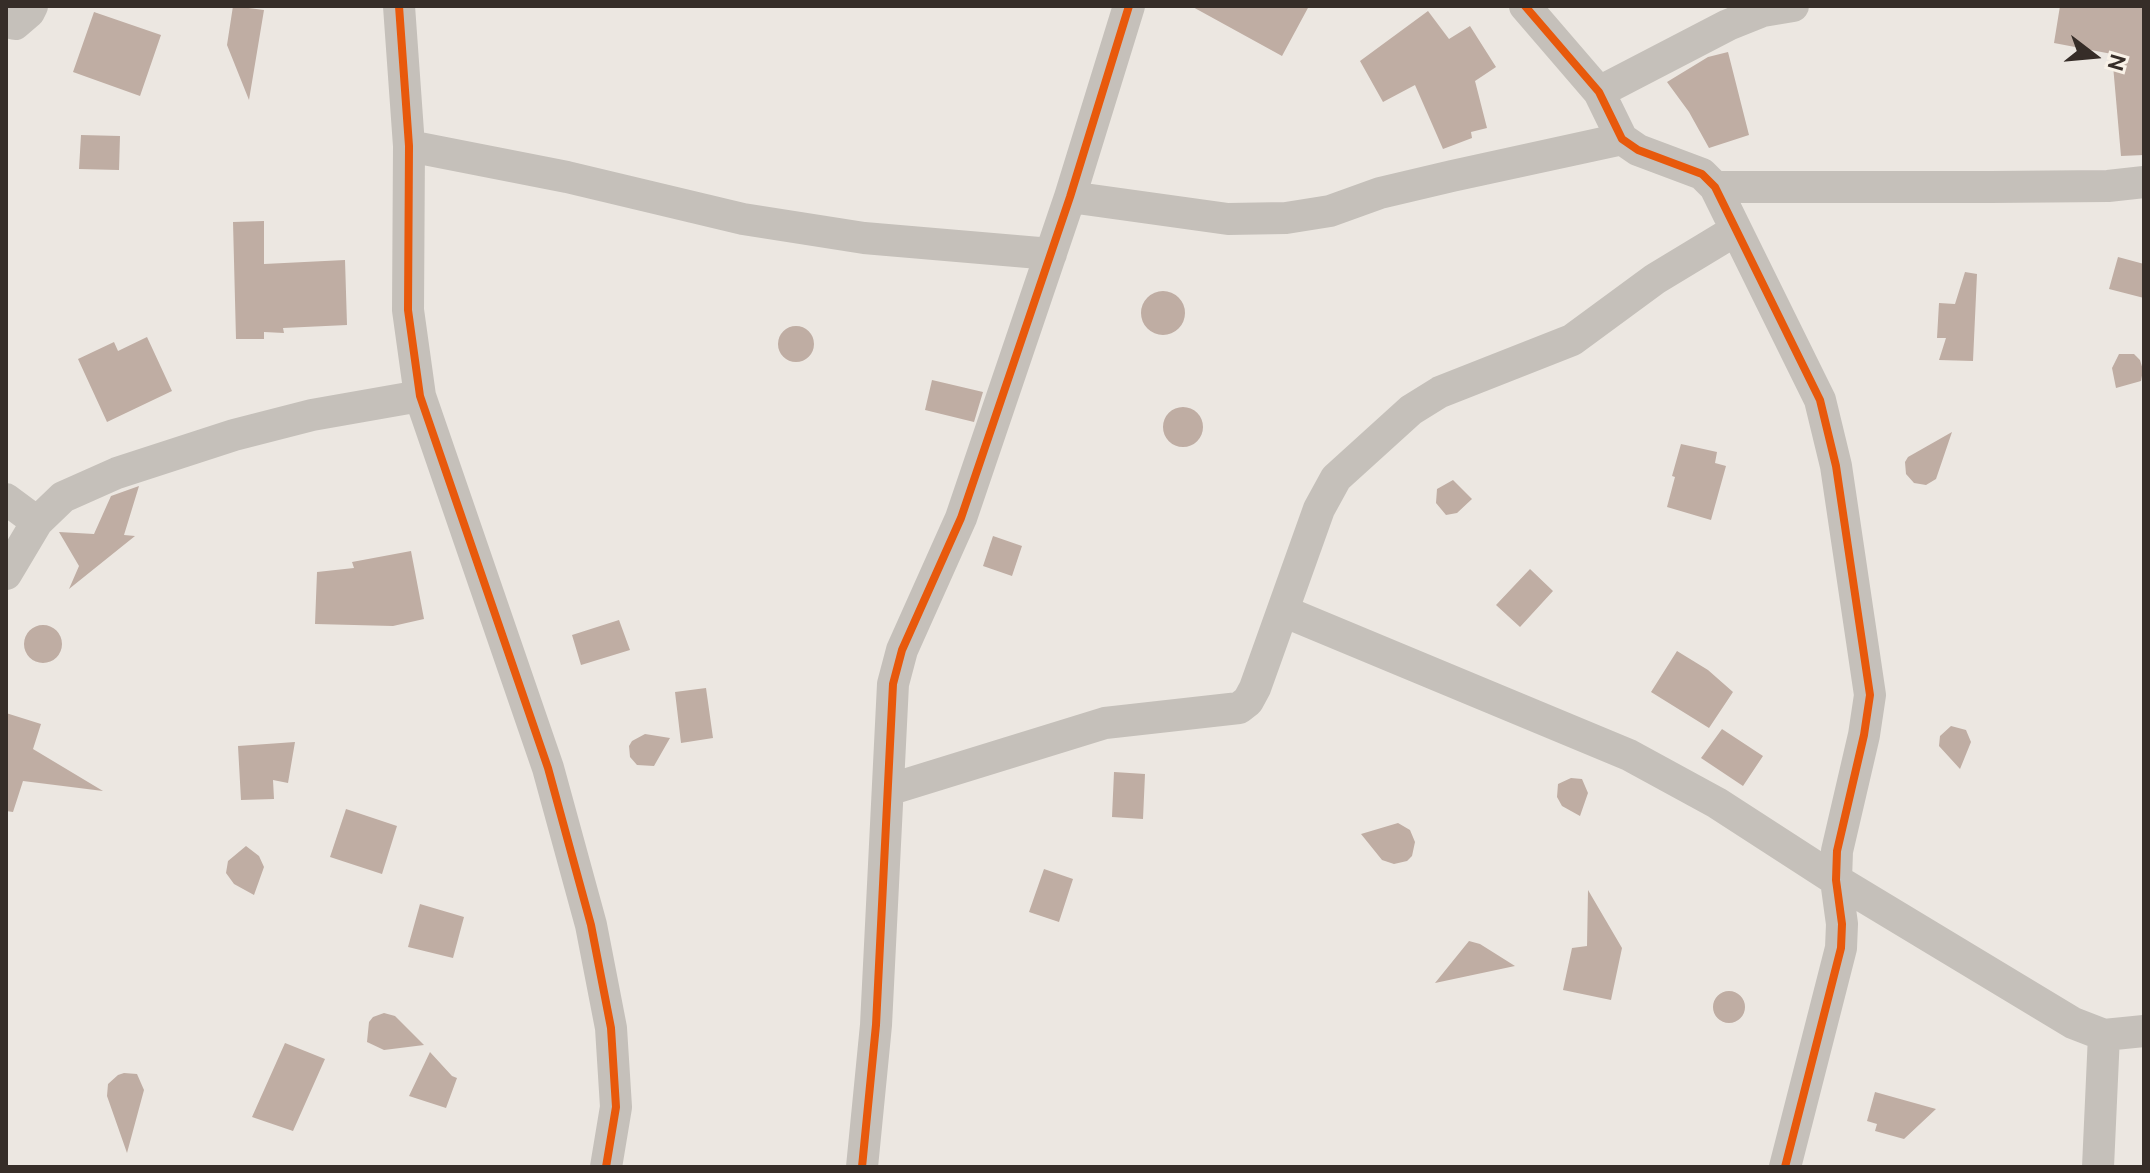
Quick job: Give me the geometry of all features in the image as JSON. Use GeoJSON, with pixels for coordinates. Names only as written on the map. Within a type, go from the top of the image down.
{"type":"FeatureCollection","features":[{"type":"Feature","properties":{"kind":"street"},"geometry":{"type":"LineString","coordinates":[[6,22],[15,24],[32,6]]}},
{"type":"Feature","properties":{"kind":"street"},"geometry":{"type":"LineString","coordinates":[[399,6],[409,146],[408,310],[420,396],[548,768],[591,925],[611,1028],[616,1107],[606,1167]]}},
{"type":"Feature","properties":{"kind":"street"},"geometry":{"type":"LineString","coordinates":[[862,1167],[867,1141],[876,1025],[893,684],[902,650],[961,518],[1070,197],[1129,6]]}},
{"type":"Feature","properties":{"kind":"street"},"geometry":{"type":"LineString","coordinates":[[1525,6],[1599,92],[1622,139],[1638,150],[1702,174],[1715,187],[1820,400],[1839,481],[1870,695],[1864,735],[1837,851],[1841,948],[1785,1167]]}},
{"type":"Feature","properties":{"kind":"street"},"geometry":{"type":"LineString","coordinates":[[1599,92],[1728,25],[1763,11],[1793,6]]}},
{"type":"Feature","properties":{"kind":"street"},"geometry":{"type":"LineString","coordinates":[[1070,197],[1228,219],[1286,218],[1330,211],[1380,193],[1622,139]]}},
{"type":"Feature","properties":{"kind":"street"},"geometry":{"type":"LineString","coordinates":[[409,146],[567,177],[743,219],[864,238],[1051,254]]}},
{"type":"Feature","properties":{"kind":"street"},"geometry":{"type":"LineString","coordinates":[[1715,187],[2108,186],[2144,182]]}},
{"type":"Feature","properties":{"kind":"street"},"geometry":{"type":"LineString","coordinates":[[888,790],[1105,723],[1239,708],[1248,701],[1255,688],[1319,509],[1336,478],[1411,410],[1440,392],[1572,340],[1655,279],[1736,230]]}},
{"type":"Feature","properties":{"kind":"street"},"geometry":{"type":"LineString","coordinates":[[6,574],[37,522],[63,497],[117,473],[234,435],[312,415],[420,396]]}},
{"type":"Feature","properties":{"kind":"street"},"geometry":{"type":"LineString","coordinates":[[6,499],[37,522]]}},
{"type":"Feature","properties":{"kind":"street"},"geometry":{"type":"LineString","coordinates":[[1283,611],[1629,755],[1717,803],[1836,880],[2073,1023],[2104,1035],[2144,1031]]}},
{"type":"Feature","properties":{"kind":"street"},"geometry":{"type":"LineString","coordinates":[[2098,1167],[2104,1035]]}},
{"type":"Feature","properties":{"kind":"building"},"geometry":{"type":"Polygon","coordinates":[[[233,6],[264,10],[249,100],[227,45],[233,6]]]}},
{"type":"Feature","properties":{"kind":"building"},"geometry":{"type":"Polygon","coordinates":[[[1191,6],[1309,6],[1282,56],[1191,6]]]}},
{"type":"Feature","properties":{"kind":"building"},"geometry":{"type":"Polygon","coordinates":[[[2060,6],[2144,6],[2144,155],[2121,156],[2112,54],[2054,43],[2060,6]]]}},
{"type":"Feature","properties":{"kind":"building"},"geometry":{"type":"Polygon","coordinates":[[[1428,11],[1449,39],[1470,26],[1496,67],[1475,81],[1487,128],[1471,132],[1472,138],[1443,149],[1415,85],[1383,102],[1360,61],[1428,11]]]}},
{"type":"Feature","properties":{"kind":"building"},"geometry":{"type":"Polygon","coordinates":[[[94,12],[161,35],[140,96],[73,72],[94,12]]]}},
{"type":"Feature","properties":{"kind":"building"},"geometry":{"type":"Polygon","coordinates":[[[1728,52],[1749,135],[1709,148],[1689,112],[1667,82],[1708,57],[1728,52]]]}},
{"type":"Feature","properties":{"kind":"building"},"geometry":{"type":"Polygon","coordinates":[[[81,135],[120,136],[119,170],[79,169],[81,135]]]}},
{"type":"Feature","properties":{"kind":"building"},"geometry":{"type":"Polygon","coordinates":[[[264,221],[264,264],[345,260],[347,325],[283,328],[284,333],[264,332],[264,339],[236,339],[233,222],[264,221]]]}},
{"type":"Feature","properties":{"kind":"building"},"geometry":{"type":"Polygon","coordinates":[[[2118,257],[2144,264],[2144,298],[2109,289],[2118,257]]]}},
{"type":"Feature","properties":{"kind":"building"},"geometry":{"type":"Polygon","coordinates":[[[1965,272],[1977,274],[1973,361],[1939,360],[1946,338],[1937,338],[1939,303],[1955,304],[1965,272]]]}},
{"type":"Feature","properties":{"kind":"building"},"geometry":{"type":"Polygon","coordinates":[[[1163,291],[1179,297],[1185,313],[1179,329],[1163,335],[1147,329],[1141,313],[1147,297],[1163,291]]]}},
{"type":"Feature","properties":{"kind":"building"},"geometry":{"type":"Polygon","coordinates":[[[796,326],[809,331],[814,344],[809,357],[796,362],[783,357],[778,344],[783,331],[796,326]]]}},
{"type":"Feature","properties":{"kind":"building"},"geometry":{"type":"Polygon","coordinates":[[[147,337],[172,391],[107,422],[78,359],[114,342],[118,351],[147,337]]]}},
{"type":"Feature","properties":{"kind":"building"},"geometry":{"type":"Polygon","coordinates":[[[2119,354],[2134,354],[2140,360],[2143,370],[2141,381],[2116,388],[2112,368],[2119,354]]]}},
{"type":"Feature","properties":{"kind":"building"},"geometry":{"type":"Polygon","coordinates":[[[932,380],[983,392],[974,422],[925,410],[932,380]]]}},
{"type":"Feature","properties":{"kind":"building"},"geometry":{"type":"Polygon","coordinates":[[[1183,407],[1197,413],[1203,427],[1197,441],[1183,447],[1169,441],[1163,427],[1169,413],[1183,407]]]}},
{"type":"Feature","properties":{"kind":"building"},"geometry":{"type":"Polygon","coordinates":[[[1952,432],[1936,479],[1926,485],[1914,483],[1906,474],[1908,457],[1952,432]]]}},
{"type":"Feature","properties":{"kind":"building"},"geometry":{"type":"Polygon","coordinates":[[[1681,444],[1717,452],[1715,463],[1726,466],[1711,520],[1667,507],[1681,444]]]}},
{"type":"Feature","properties":{"kind":"building"},"geometry":{"type":"Polygon","coordinates":[[[1453,480],[1472,499],[1457,513],[1446,515],[1436,503],[1437,489],[1453,480]]]}},
{"type":"Feature","properties":{"kind":"building"},"geometry":{"type":"Polygon","coordinates":[[[139,486],[124,535],[135,536],[69,589],[79,566],[59,532],[94,534],[111,496],[139,486]]]}},
{"type":"Feature","properties":{"kind":"building"},"geometry":{"type":"Polygon","coordinates":[[[993,536],[1022,546],[1012,576],[983,566],[993,536]]]}},
{"type":"Feature","properties":{"kind":"building"},"geometry":{"type":"Polygon","coordinates":[[[411,551],[424,619],[393,626],[315,624],[317,572],[354,568],[352,562],[411,551]]]}},
{"type":"Feature","properties":{"kind":"building"},"geometry":{"type":"Polygon","coordinates":[[[1530,569],[1553,591],[1520,627],[1496,605],[1530,569]]]}},
{"type":"Feature","properties":{"kind":"building"},"geometry":{"type":"Polygon","coordinates":[[[619,620],[630,650],[581,665],[572,635],[619,620]]]}},
{"type":"Feature","properties":{"kind":"building"},"geometry":{"type":"Polygon","coordinates":[[[43,625],[56,631],[62,644],[56,657],[43,663],[30,657],[24,644],[30,631],[43,625]]]}},
{"type":"Feature","properties":{"kind":"building"},"geometry":{"type":"Polygon","coordinates":[[[1677,651],[1708,670],[1733,692],[1709,728],[1651,692],[1677,651]]]}},
{"type":"Feature","properties":{"kind":"building"},"geometry":{"type":"Polygon","coordinates":[[[706,688],[713,738],[681,743],[675,692],[706,688]]]}},
{"type":"Feature","properties":{"kind":"building"},"geometry":{"type":"Polygon","coordinates":[[[6,713],[41,724],[33,749],[103,791],[23,781],[13,812],[6,811],[6,713]]]}},
{"type":"Feature","properties":{"kind":"building"},"geometry":{"type":"Polygon","coordinates":[[[1951,726],[1966,730],[1971,742],[1960,769],[1939,746],[1940,736],[1951,726]]]}},
{"type":"Feature","properties":{"kind":"building"},"geometry":{"type":"Polygon","coordinates":[[[1722,729],[1763,756],[1743,786],[1701,758],[1722,729]]]}},
{"type":"Feature","properties":{"kind":"building"},"geometry":{"type":"Polygon","coordinates":[[[645,734],[670,738],[654,766],[637,765],[630,757],[632,741],[645,734]]]}},
{"type":"Feature","properties":{"kind":"building"},"geometry":{"type":"Polygon","coordinates":[[[295,742],[288,783],[273,780],[274,799],[241,800],[238,746],[295,742]]]}},
{"type":"Feature","properties":{"kind":"building"},"geometry":{"type":"Polygon","coordinates":[[[1114,772],[1145,774],[1143,819],[1112,817],[1114,772]]]}},
{"type":"Feature","properties":{"kind":"building"},"geometry":{"type":"Polygon","coordinates":[[[1571,778],[1582,779],[1588,793],[1580,816],[1562,806],[1557,797],[1558,784],[1571,778]]]}},
{"type":"Feature","properties":{"kind":"building"},"geometry":{"type":"Polygon","coordinates":[[[346,809],[397,826],[382,874],[330,857],[346,809]]]}},
{"type":"Feature","properties":{"kind":"building"},"geometry":{"type":"Polygon","coordinates":[[[1398,823],[1410,830],[1415,842],[1412,856],[1407,861],[1394,864],[1382,860],[1361,834],[1398,823]]]}},
{"type":"Feature","properties":{"kind":"building"},"geometry":{"type":"Polygon","coordinates":[[[246,846],[259,856],[264,867],[254,895],[234,884],[226,873],[228,861],[246,846]]]}},
{"type":"Feature","properties":{"kind":"building"},"geometry":{"type":"Polygon","coordinates":[[[1044,869],[1073,879],[1059,922],[1029,912],[1044,869]]]}},
{"type":"Feature","properties":{"kind":"building"},"geometry":{"type":"Polygon","coordinates":[[[1588,890],[1622,948],[1611,1000],[1563,990],[1572,948],[1587,946],[1588,890]]]}},
{"type":"Feature","properties":{"kind":"building"},"geometry":{"type":"Polygon","coordinates":[[[420,904],[464,917],[453,958],[408,947],[420,904]]]}},
{"type":"Feature","properties":{"kind":"building"},"geometry":{"type":"Polygon","coordinates":[[[1469,941],[1480,944],[1515,966],[1435,983],[1469,941]]]}},
{"type":"Feature","properties":{"kind":"building"},"geometry":{"type":"Polygon","coordinates":[[[1729,991],[1740,996],[1745,1007],[1740,1018],[1729,1023],[1718,1018],[1713,1007],[1718,996],[1729,991]]]}},
{"type":"Feature","properties":{"kind":"building"},"geometry":{"type":"Polygon","coordinates":[[[384,1013],[395,1016],[424,1045],[384,1050],[367,1042],[369,1022],[384,1013]]]}},
{"type":"Feature","properties":{"kind":"building"},"geometry":{"type":"Polygon","coordinates":[[[285,1043],[325,1059],[293,1131],[252,1117],[285,1043]]]}},
{"type":"Feature","properties":{"kind":"building"},"geometry":{"type":"Polygon","coordinates":[[[430,1052],[457,1078],[446,1108],[409,1096],[430,1052]]]}},
{"type":"Feature","properties":{"kind":"building"},"geometry":{"type":"Polygon","coordinates":[[[124,1073],[137,1074],[144,1090],[127,1153],[107,1096],[108,1084],[124,1073]]]}},
{"type":"Feature","properties":{"kind":"building"},"geometry":{"type":"Polygon","coordinates":[[[1875,1092],[1936,1109],[1904,1139],[1875,1131],[1877,1124],[1867,1121],[1875,1092]]]}},
{"type":"Feature","properties":{"kind":"cycle path"},"geometry":{"type":"LineString","coordinates":[[399,6],[409,146],[408,310],[420,396],[548,768],[591,925],[611,1028],[616,1107],[606,1167]]}},
{"type":"Feature","properties":{"kind":"cycle path"},"geometry":{"type":"LineString","coordinates":[[862,1167],[876,1025],[893,684],[902,650],[961,518],[1070,197],[1129,6]]}},
{"type":"Feature","properties":{"kind":"cycle path"},"geometry":{"type":"LineString","coordinates":[[1525,6],[1599,92],[1622,139],[1638,150],[1702,174],[1715,187],[1820,400],[1836,466],[1870,695],[1864,735],[1837,851],[1841,948],[1785,1167]]}}]}
